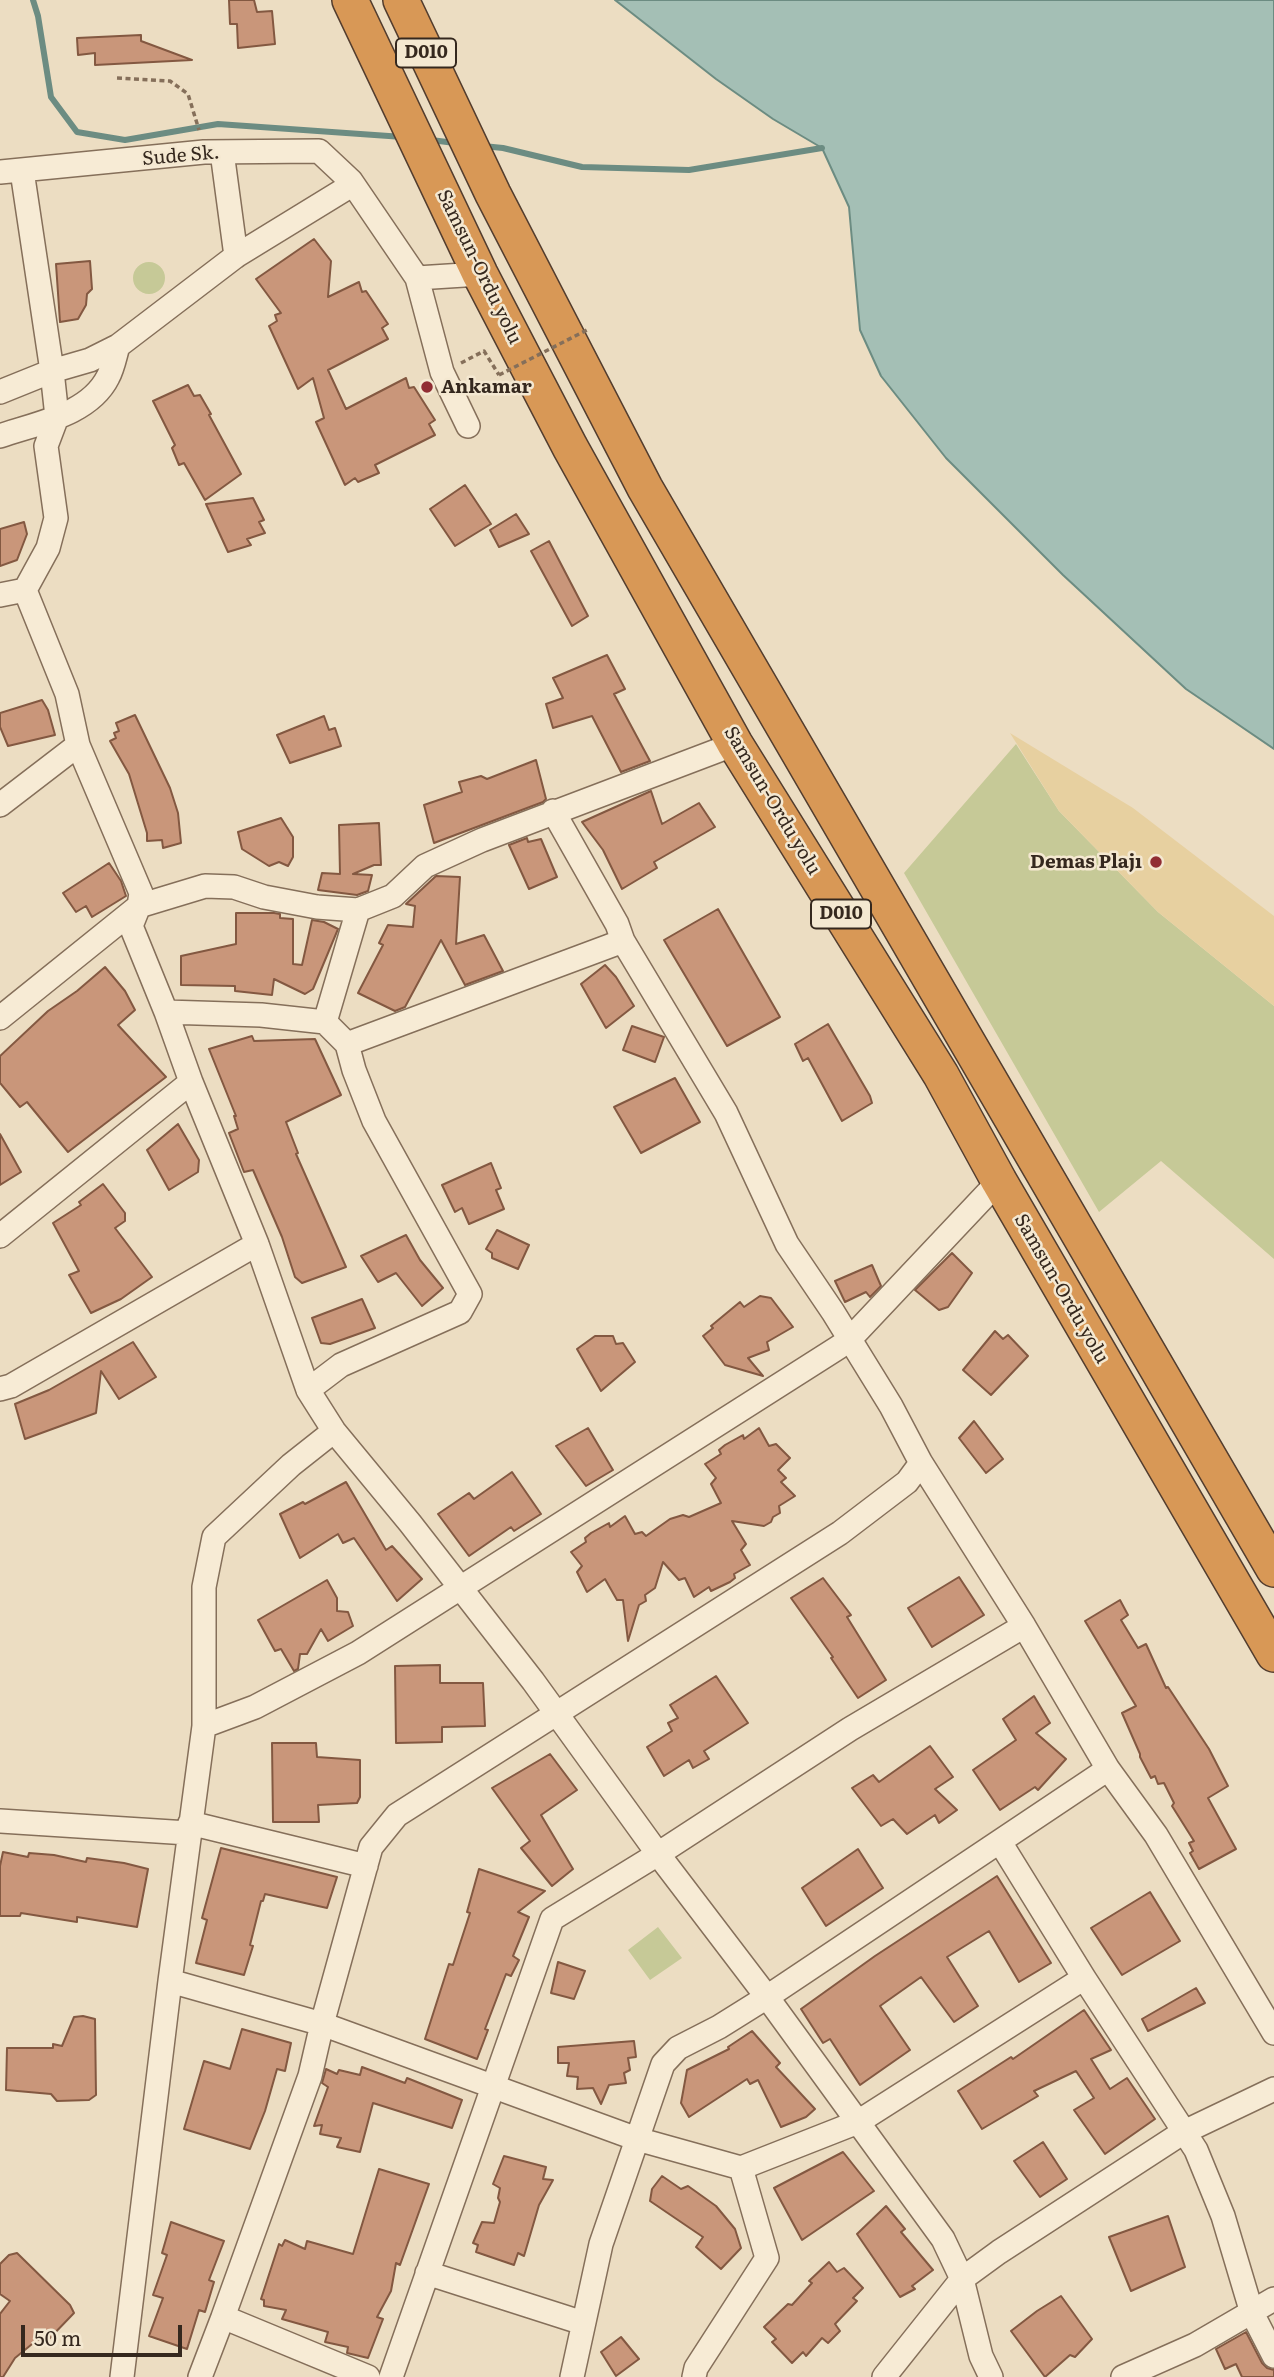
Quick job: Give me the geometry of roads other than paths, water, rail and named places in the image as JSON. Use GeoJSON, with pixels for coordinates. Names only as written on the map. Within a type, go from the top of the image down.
{"type":"FeatureCollection","features":[{"type":"Feature","properties":{"kind":"highway","name":"Samsun-Ordu yolu"},"geometry":{"type":"LineString","coordinates":[[350,0],[480,274],[570,447],[735,744],[941,1075],[999,1181],[1274,1654]]}},
{"type":"Feature","properties":{"kind":"highway","name":"D010"},"geometry":{"type":"LineString","coordinates":[[401,0],[450,106],[645,488],[1274,1569]]}},
{"type":"Feature","properties":{"kind":"street","name":"Sude Sk."},"geometry":{"type":"LineString","coordinates":[[11,172],[222,152],[319,151],[351,181],[417,278],[442,372],[468,426]]}},
{"type":"Feature","properties":{"kind":"street"},"geometry":{"type":"LineString","coordinates":[[222,152],[236,256]]}},
{"type":"Feature","properties":{"kind":"street"},"geometry":{"type":"LineString","coordinates":[[0,595],[25,590],[48,548],[56,518],[46,446],[57,417],[52,371],[11,172]]}},
{"type":"Feature","properties":{"kind":"street"},"geometry":{"type":"LineString","coordinates":[[0,392],[52,371],[90,360],[118,346],[236,256],[342,191],[351,181]]}},
{"type":"Feature","properties":{"kind":"street"},"geometry":{"type":"LineString","coordinates":[[417,278],[480,274]]}},
{"type":"Feature","properties":{"kind":"street"},"geometry":{"type":"LineString","coordinates":[[0,436],[57,417],[88,403],[107,378],[118,346]]}},
{"type":"Feature","properties":{"kind":"street"},"geometry":{"type":"LineString","coordinates":[[25,590],[67,694],[78,745],[141,893],[131,926],[257,1244],[307,1390],[334,1431],[460,1587],[557,1714],[657,1854],[767,1997],[943,2239],[962,2279],[981,2356],[990,2377]]}},
{"type":"Feature","properties":{"kind":"street"},"geometry":{"type":"LineString","coordinates":[[0,1017],[139,906],[205,886],[234,887],[264,897],[317,907],[358,910],[393,895],[425,866],[482,840],[735,744]]}},
{"type":"Feature","properties":{"kind":"street"},"geometry":{"type":"LineString","coordinates":[[0,805],[78,745]]}},
{"type":"Feature","properties":{"kind":"street"},"geometry":{"type":"LineString","coordinates":[[553,811],[617,924],[623,941],[726,1113],[787,1244],[850,1339],[891,1406],[921,1463],[1024,1626],[1108,1769],[1156,1835],[1274,2033]]}},
{"type":"Feature","properties":{"kind":"street"},"geometry":{"type":"LineString","coordinates":[[325,1022],[358,910]]}},
{"type":"Feature","properties":{"kind":"street"},"geometry":{"type":"LineString","coordinates":[[347,1044],[623,941]]}},
{"type":"Feature","properties":{"kind":"street"},"geometry":{"type":"LineString","coordinates":[[166,1012],[261,1015],[325,1022],[347,1044],[374,1121],[470,1294],[460,1312],[341,1365],[307,1390]]}},
{"type":"Feature","properties":{"kind":"street"},"geometry":{"type":"LineString","coordinates":[[0,1236],[191,1082]]}},
{"type":"Feature","properties":{"kind":"street"},"geometry":{"type":"LineString","coordinates":[[204,1726],[255,1707],[358,1653],[850,1339],[999,1181]]}},
{"type":"Feature","properties":{"kind":"street"},"geometry":{"type":"LineString","coordinates":[[0,1390],[257,1244]]}},
{"type":"Feature","properties":{"kind":"street"},"geometry":{"type":"LineString","coordinates":[[122,2377],[189,1828],[204,1726],[204,1587],[214,1537],[291,1465],[334,1431]]}},
{"type":"Feature","properties":{"kind":"street"},"geometry":{"type":"LineString","coordinates":[[200,2377],[310,2076],[371,1847],[397,1815],[841,1533],[907,1482],[921,1463]]}},
{"type":"Feature","properties":{"kind":"street"},"geometry":{"type":"LineString","coordinates":[[391,2377],[552,1919],[850,1729],[1024,1626]]}},
{"type":"Feature","properties":{"kind":"street"},"geometry":{"type":"LineString","coordinates":[[572,2377],[601,2244],[663,2064],[678,2048],[719,2027],[767,1997],[1108,1769]]}},
{"type":"Feature","properties":{"kind":"street"},"geometry":{"type":"LineString","coordinates":[[0,1821],[189,1828],[366,1866]]}},
{"type":"Feature","properties":{"kind":"street"},"geometry":{"type":"LineString","coordinates":[[1000,1842],[1182,2133],[1196,2150],[1223,2216],[1252,2313],[1274,2356]]}},
{"type":"Feature","properties":{"kind":"street"},"geometry":{"type":"LineString","coordinates":[[170,1981],[322,2024],[637,2139],[741,2168],[858,2122],[1084,1978]]}},
{"type":"Feature","properties":{"kind":"street"},"geometry":{"type":"LineString","coordinates":[[884,2377],[962,2279],[1182,2133],[1274,2089]]}},
{"type":"Feature","properties":{"kind":"street"},"geometry":{"type":"LineString","coordinates":[[694,2377],[696,2368],[767,2258],[741,2168]]}},
{"type":"Feature","properties":{"kind":"street"},"geometry":{"type":"LineString","coordinates":[[427,2273],[583,2323]]}},
{"type":"Feature","properties":{"kind":"street"},"geometry":{"type":"LineString","coordinates":[[1123,2377],[1195,2345],[1274,2299]]}},
{"type":"Feature","properties":{"kind":"street"},"geometry":{"type":"LineString","coordinates":[[223,2317],[368,2377]]}},
{"type":"Feature","properties":{"kind":"waterway"},"geometry":{"type":"LineString","coordinates":[[33,0],[51,97],[77,132],[125,140],[218,124],[403,137]]}},
{"type":"Feature","properties":{"kind":"waterway"},"geometry":{"type":"LineString","coordinates":[[431,140],[455,143]]}},
{"type":"Feature","properties":{"kind":"waterway"},"geometry":{"type":"LineString","coordinates":[[483,146],[503,148],[582,167],[689,170],[822,148]]}},
{"type":"Feature","properties":{"kind":"place","name":"Ankamar"},"geometry":{"type":"Point","coordinates":[427,387]}},
{"type":"Feature","properties":{"kind":"place","name":"Demas Plajı"},"geometry":{"type":"Point","coordinates":[1156,862]}}]}
